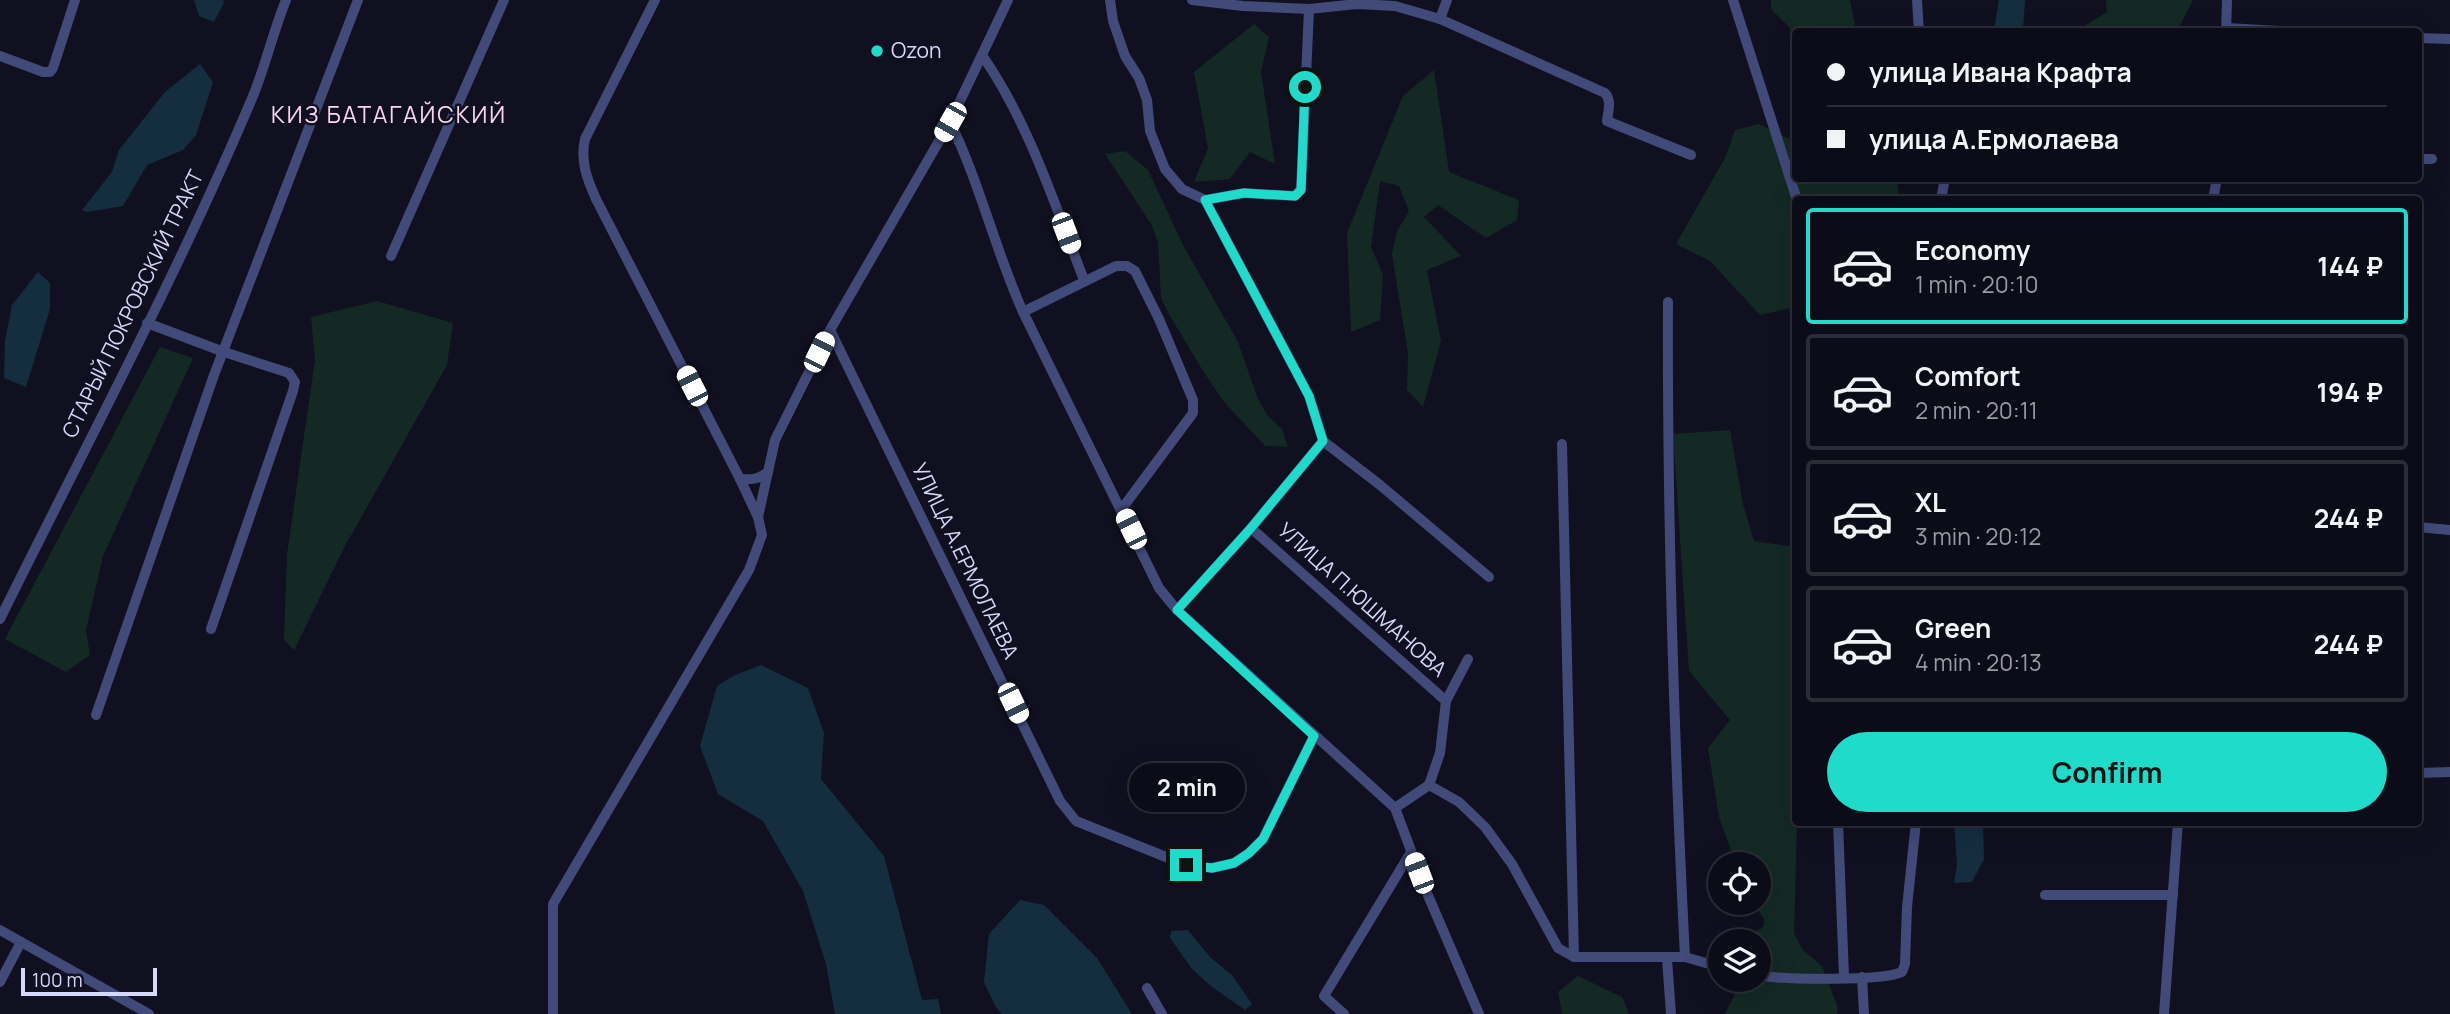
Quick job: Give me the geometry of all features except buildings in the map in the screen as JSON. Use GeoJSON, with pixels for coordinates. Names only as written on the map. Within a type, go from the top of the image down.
{"type":"FeatureCollection","features":[{"type":"Feature","properties":{"kind":"street"},"geometry":{"type":"LineString","coordinates":[[0,56],[43,72],[50,72],[54,68],[75,0]]}},
{"type":"Feature","properties":{"kind":"street","name":"СТАРЫЙ ПОКРОВСКИЙ ТРАКТ"},"geometry":{"type":"LineString","coordinates":[[0,618],[204,208],[265,65],[286,0]]}},
{"type":"Feature","properties":{"kind":"street"},"geometry":{"type":"LineString","coordinates":[[96,715],[224,352],[358,0]]}},
{"type":"Feature","properties":{"kind":"street"},"geometry":{"type":"LineString","coordinates":[[391,256],[504,0]]}},
{"type":"Feature","properties":{"kind":"street"},"geometry":{"type":"LineString","coordinates":[[553,1014],[553,904],[749,570],[762,535],[758,517],[740,479],[585,173],[582,149],[590,126],[655,0]]}},
{"type":"Feature","properties":{"kind":"street"},"geometry":{"type":"LineString","coordinates":[[758,517],[775,440],[830,330],[950,122],[1009,0]]}},
{"type":"Feature","properties":{"kind":"street"},"geometry":{"type":"LineString","coordinates":[[1110,0],[1113,21],[1125,56],[1139,78],[1147,100],[1150,131],[1166,169],[1182,189],[1205,200],[1244,193],[1295,196],[1301,190],[1309,9]]}},
{"type":"Feature","properties":{"kind":"street"},"geometry":{"type":"LineString","coordinates":[[1192,0],[1242,6],[1309,9],[1357,4],[1395,6],[1440,19],[1605,93],[1609,104],[1607,121],[1691,155]]}},
{"type":"Feature","properties":{"kind":"street"},"geometry":{"type":"LineString","coordinates":[[1440,19],[1447,0]]}},
{"type":"Feature","properties":{"kind":"street"},"geometry":{"type":"LineString","coordinates":[[1733,0],[1796,196]]}},
{"type":"Feature","properties":{"kind":"street"},"geometry":{"type":"LineString","coordinates":[[1917,0],[1919,28]]}},
{"type":"Feature","properties":{"kind":"street"},"geometry":{"type":"LineString","coordinates":[[2226,28],[2227,0]]}},
{"type":"Feature","properties":{"kind":"street"},"geometry":{"type":"LineString","coordinates":[[2422,38],[2450,39]]}},
{"type":"Feature","properties":{"kind":"street"},"geometry":{"type":"LineString","coordinates":[[982,55],[1001,83],[1030,139],[1084,280]]}},
{"type":"Feature","properties":{"kind":"street"},"geometry":{"type":"LineString","coordinates":[[950,122],[968,158],[1010,283],[1023,312],[1159,588],[1177,610],[1395,808],[1479,1014]]}},
{"type":"Feature","properties":{"kind":"street"},"geometry":{"type":"LineString","coordinates":[[2422,159],[2432,159]]}},
{"type":"Feature","properties":{"kind":"street"},"geometry":{"type":"LineString","coordinates":[[1205,200],[1309,396],[1323,441],[1489,576]]}},
{"type":"Feature","properties":{"kind":"street"},"geometry":{"type":"LineString","coordinates":[[1023,312],[1084,280],[1116,266],[1127,266],[1135,271],[1159,319],[1193,400],[1193,413],[1121,510]]}},
{"type":"Feature","properties":{"kind":"street"},"geometry":{"type":"LineString","coordinates":[[1668,302],[1667,431],[1672,645],[1685,957]]}},
{"type":"Feature","properties":{"kind":"street"},"geometry":{"type":"LineString","coordinates":[[147,323],[289,373],[295,382],[211,629]]}},
{"type":"Feature","properties":{"kind":"street","name":"УЛИЦА А.ЕРМОЛАЕВА"},"geometry":{"type":"LineString","coordinates":[[830,330],[1060,801],[1076,821],[1186,865],[1212,868],[1234,863],[1263,839],[1314,736]]}},
{"type":"Feature","properties":{"kind":"street"},"geometry":{"type":"LineString","coordinates":[[1177,610],[1251,528],[1323,441]]}},
{"type":"Feature","properties":{"kind":"street"},"geometry":{"type":"LineString","coordinates":[[1562,444],[1574,957]]}},
{"type":"Feature","properties":{"kind":"street"},"geometry":{"type":"LineString","coordinates":[[740,479],[760,478],[768,472]]}},
{"type":"Feature","properties":{"kind":"street"},"geometry":{"type":"LineString","coordinates":[[2422,527],[2450,530]]}},
{"type":"Feature","properties":{"kind":"street","name":"УЛИЦА П.ЮШМАНОВА"},"geometry":{"type":"LineString","coordinates":[[1251,528],[1446,701]]}},
{"type":"Feature","properties":{"kind":"street"},"geometry":{"type":"LineString","coordinates":[[1395,808],[1429,785],[1440,753],[1446,701],[1468,659]]}},
{"type":"Feature","properties":{"kind":"street"},"geometry":{"type":"LineString","coordinates":[[2422,773],[2450,772]]}},
{"type":"Feature","properties":{"kind":"street"},"geometry":{"type":"LineString","coordinates":[[1429,785],[1459,802],[1485,827],[1512,864],[1558,948],[1574,957],[1685,957],[1708,964]]}},
{"type":"Feature","properties":{"kind":"street"},"geometry":{"type":"LineString","coordinates":[[1838,826],[1844,977]]}},
{"type":"Feature","properties":{"kind":"street"},"geometry":{"type":"LineString","coordinates":[[1771,976],[1862,977],[1894,976],[1902,972],[1905,964],[1907,907],[1916,826]]}},
{"type":"Feature","properties":{"kind":"street"},"geometry":{"type":"LineString","coordinates":[[2164,1014],[2178,826]]}},
{"type":"Feature","properties":{"kind":"street"},"geometry":{"type":"LineString","coordinates":[[1343,1014],[1324,996],[1411,852]]}},
{"type":"Feature","properties":{"kind":"street"},"geometry":{"type":"LineString","coordinates":[[2045,895],[2173,895]]}},
{"type":"Feature","properties":{"kind":"street"},"geometry":{"type":"LineString","coordinates":[[0,930],[149,1014]]}},
{"type":"Feature","properties":{"kind":"street"},"geometry":{"type":"LineString","coordinates":[[0,982],[21,942]]}},
{"type":"Feature","properties":{"kind":"street"},"geometry":{"type":"LineString","coordinates":[[1667,959],[1671,1014]]}},
{"type":"Feature","properties":{"kind":"street"},"geometry":{"type":"LineString","coordinates":[[1862,977],[1864,1014]]}},
{"type":"Feature","properties":{"kind":"street"},"geometry":{"type":"LineString","coordinates":[[1147,988],[1163,1014]]}},
{"type":"Feature","properties":{"kind":"green space"},"geometry":{"type":"Polygon","coordinates":[[[1771,0],[1850,0],[1855,28],[1792,28],[1792,36],[1789,27],[1771,9],[1771,0]]]}},
{"type":"Feature","properties":{"kind":"green space"},"geometry":{"type":"Polygon","coordinates":[[[2106,0],[2193,0],[2179,28],[2081,28],[2107,12],[2106,0]]]}},
{"type":"Feature","properties":{"kind":"green space"},"geometry":{"type":"Polygon","coordinates":[[[1254,24],[1269,37],[1261,72],[1275,164],[1250,152],[1230,179],[1194,182],[1208,148],[1194,72],[1254,24]]]}},
{"type":"Feature","properties":{"kind":"green space"},"geometry":{"type":"Polygon","coordinates":[[[1434,70],[1449,172],[1519,200],[1517,220],[1486,238],[1438,205],[1424,217],[1461,256],[1427,270],[1441,341],[1423,407],[1407,390],[1408,353],[1392,254],[1397,231],[1409,211],[1399,186],[1380,181],[1371,247],[1383,275],[1380,320],[1351,332],[1347,233],[1403,96],[1434,70]]]}},
{"type":"Feature","properties":{"kind":"green space"},"geometry":{"type":"Polygon","coordinates":[[[1759,124],[1792,138],[1792,182],[1897,182],[1899,196],[1792,196],[1792,308],[1760,315],[1710,261],[1676,244],[1725,158],[1735,130],[1759,124]]]}},
{"type":"Feature","properties":{"kind":"green space"},"geometry":{"type":"Polygon","coordinates":[[[1125,151],[1148,170],[1184,247],[1238,342],[1258,399],[1267,415],[1282,429],[1288,447],[1265,446],[1224,402],[1170,316],[1161,298],[1158,242],[1151,224],[1105,154],[1125,151]]]}},
{"type":"Feature","properties":{"kind":"green space"},"geometry":{"type":"Polygon","coordinates":[[[377,301],[453,323],[447,365],[345,546],[294,650],[284,640],[287,554],[315,360],[311,317],[377,301]]]}},
{"type":"Feature","properties":{"kind":"green space"},"geometry":{"type":"Polygon","coordinates":[[[160,347],[193,358],[103,556],[86,630],[90,655],[66,672],[5,639],[160,347]]]}},
{"type":"Feature","properties":{"kind":"green space"},"geometry":{"type":"Polygon","coordinates":[[[1730,430],[1743,504],[1754,541],[1792,547],[1792,826],[1797,826],[1794,933],[1802,949],[1822,966],[1838,1008],[1837,1014],[1725,1014],[1736,992],[1771,992],[1771,929],[1760,929],[1764,926],[1761,915],[1771,915],[1771,852],[1732,852],[1719,817],[1708,748],[1730,720],[1689,671],[1673,434],[1730,430]]]}},
{"type":"Feature","properties":{"kind":"green space"},"geometry":{"type":"Polygon","coordinates":[[[1578,976],[1622,997],[1629,1014],[1562,1014],[1558,992],[1578,976]]]}},
{"type":"Feature","properties":{"kind":"water"},"geometry":{"type":"Polygon","coordinates":[[[194,0],[223,0],[224,3],[214,22],[199,16],[194,0]]]}},
{"type":"Feature","properties":{"kind":"water"},"geometry":{"type":"Polygon","coordinates":[[[1999,0],[2025,0],[2023,28],[1994,28],[1999,0]]]}},
{"type":"Feature","properties":{"kind":"water"},"geometry":{"type":"Polygon","coordinates":[[[200,64],[213,82],[196,135],[183,150],[147,165],[123,206],[87,212],[82,210],[112,172],[119,150],[165,92],[200,64]]]}},
{"type":"Feature","properties":{"kind":"water"},"geometry":{"type":"Polygon","coordinates":[[[38,272],[50,283],[50,309],[26,387],[4,378],[5,341],[12,305],[38,272]]]}},
{"type":"Feature","properties":{"kind":"water"},"geometry":{"type":"Polygon","coordinates":[[[761,665],[808,688],[824,733],[821,779],[884,856],[922,1000],[938,999],[941,1014],[835,1014],[826,964],[803,891],[763,821],[718,794],[700,746],[717,686],[733,676],[761,665]]]}},
{"type":"Feature","properties":{"kind":"water"},"geometry":{"type":"Polygon","coordinates":[[[1954,826],[1983,826],[1984,859],[1972,882],[1954,883],[1957,865],[1954,826]]]}},
{"type":"Feature","properties":{"kind":"water"},"geometry":{"type":"Polygon","coordinates":[[[1020,900],[1044,905],[1097,958],[1132,1014],[1002,1014],[995,1006],[984,982],[989,934],[1020,900]]]}},
{"type":"Feature","properties":{"kind":"water"},"geometry":{"type":"Polygon","coordinates":[[[1188,930],[1210,957],[1232,975],[1252,1004],[1245,1010],[1192,969],[1170,938],[1171,931],[1188,930]]]}},
{"type":"Feature","properties":{"kind":"place","name":"Ozon"},"geometry":{"type":"Point","coordinates":[877,51]}},
{"type":"Feature","properties":{"kind":"district","name":"КИЗ БАТАГАЙСКИЙ"},"geometry":{"type":"Point","coordinates":[389,115]}},
{"type":"Feature","properties":{"kind":"route"},"geometry":{"type":"LineString","coordinates":[[1186,865],[1212,868],[1234,863],[1263,839],[1314,736],[1177,610],[1251,528],[1323,441],[1309,396],[1205,200],[1244,193],[1295,196],[1301,190],[1305,87]]}}]}
